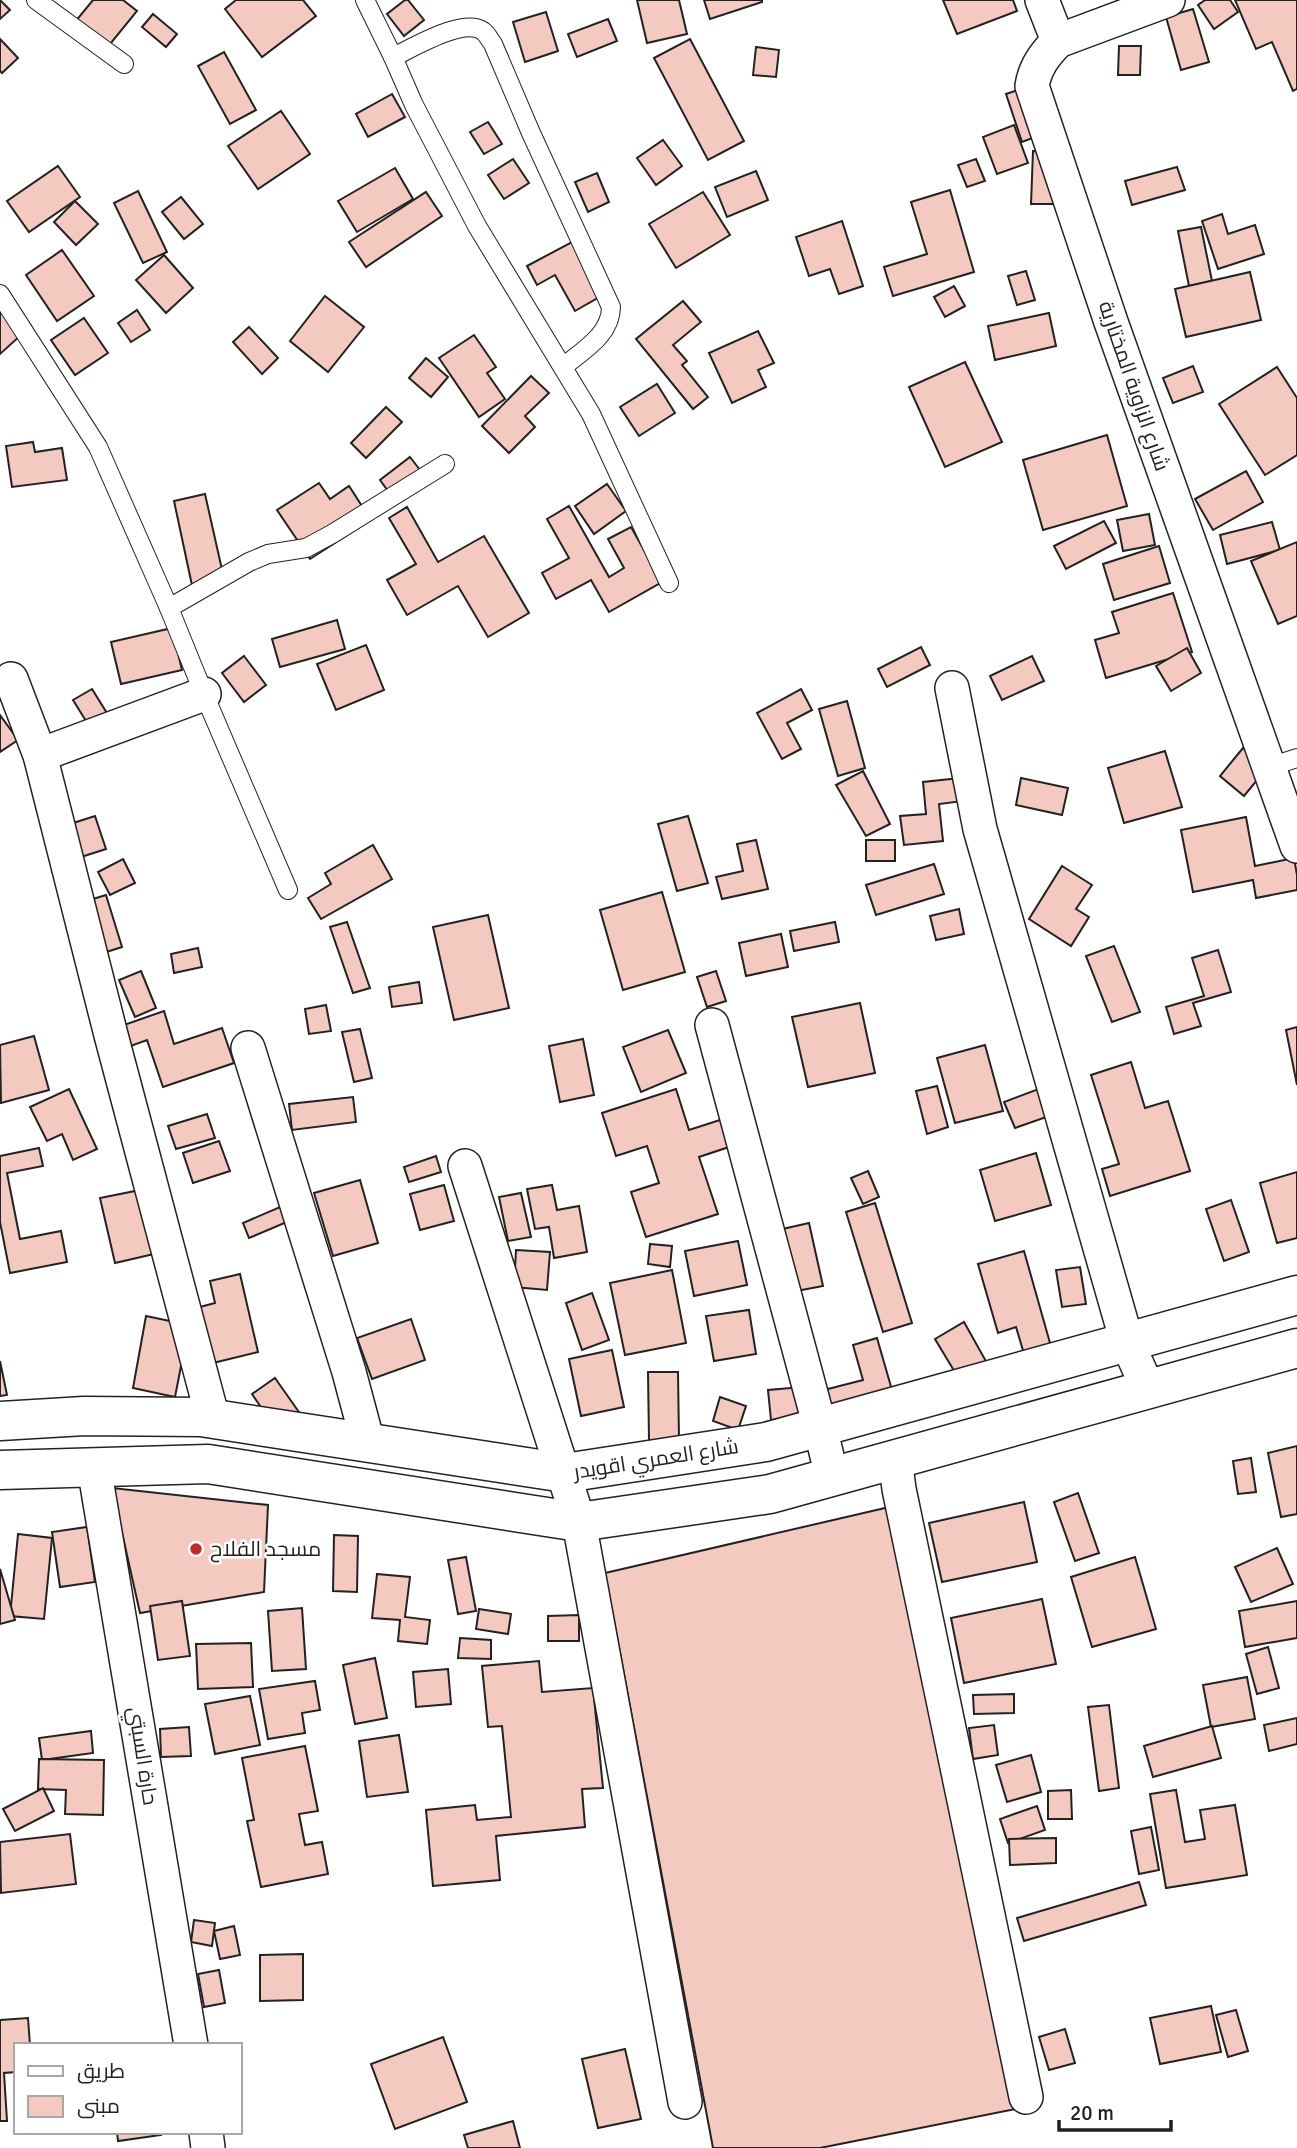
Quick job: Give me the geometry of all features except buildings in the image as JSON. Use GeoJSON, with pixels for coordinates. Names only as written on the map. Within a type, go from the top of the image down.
{"type":"FeatureCollection","features":[{"type":"Feature","properties":{"kind":"street"},"geometry":{"type":"LineString","coordinates":[[1042,0],[1058,41],[1168,0]]}},
{"type":"Feature","properties":{"kind":"street","name":"شارع الزاوية المختارية"},"geometry":{"type":"LineString","coordinates":[[1058,41],[1034,73],[1032,86],[1115,335],[1283,762],[1297,846]]}},
{"type":"Feature","properties":{"kind":"street"},"geometry":{"type":"LineString","coordinates":[[11,679],[40,755],[213,1419]]}},
{"type":"Feature","properties":{"kind":"street"},"geometry":{"type":"LineString","coordinates":[[951,688],[980,829],[1127,1342],[1149,1391]]}},
{"type":"Feature","properties":{"kind":"street"},"geometry":{"type":"LineString","coordinates":[[40,755],[204,694]]}},
{"type":"Feature","properties":{"kind":"street"},"geometry":{"type":"LineString","coordinates":[[712,1025],[832,1477]]}},
{"type":"Feature","properties":{"kind":"street"},"geometry":{"type":"LineString","coordinates":[[248,1048],[349,1372],[368,1443]]}},
{"type":"Feature","properties":{"kind":"street"},"geometry":{"type":"LineString","coordinates":[[465,1166],[579,1522],[685,2102]]}},
{"type":"Feature","properties":{"kind":"street","name":"شارع العمري اقويدر"},"geometry":{"type":"LineString","coordinates":[[0,1421],[84,1416],[213,1419],[565,1473],[766,1442],[1297,1295]]}},
{"type":"Feature","properties":{"kind":"street"},"geometry":{"type":"LineString","coordinates":[[0,1469],[208,1464],[579,1522],[770,1494],[1297,1349]]}},
{"type":"Feature","properties":{"kind":"street"},"geometry":{"type":"LineString","coordinates":[[895,1458],[899,1489],[1026,2097]]}},
{"type":"Feature","properties":{"kind":"street","name":"حارة السبتي"},"geometry":{"type":"LineString","coordinates":[[94,1467],[191,2043]]}},
{"type":"Feature","properties":{"kind":"lane"},"geometry":{"type":"LineString","coordinates":[[36,0],[124,64]]}},
{"type":"Feature","properties":{"kind":"lane"},"geometry":{"type":"LineString","coordinates":[[365,0],[414,105],[477,226],[591,414],[669,583]]}},
{"type":"Feature","properties":{"kind":"lane"},"geometry":{"type":"LineString","coordinates":[[393,57],[464,27],[484,32],[493,44],[611,307],[611,317],[602,334],[563,368]]}},
{"type":"Feature","properties":{"kind":"lane"},"geometry":{"type":"LineString","coordinates":[[0,294],[98,447],[288,890]]}},
{"type":"Feature","properties":{"kind":"lane"},"geometry":{"type":"LineString","coordinates":[[169,608],[249,562],[268,554],[306,548],[445,464]]}},
{"type":"Feature","properties":{"kind":"place","name":"مسجد الفلاح"},"geometry":{"type":"Point","coordinates":[196,1549]}}]}
